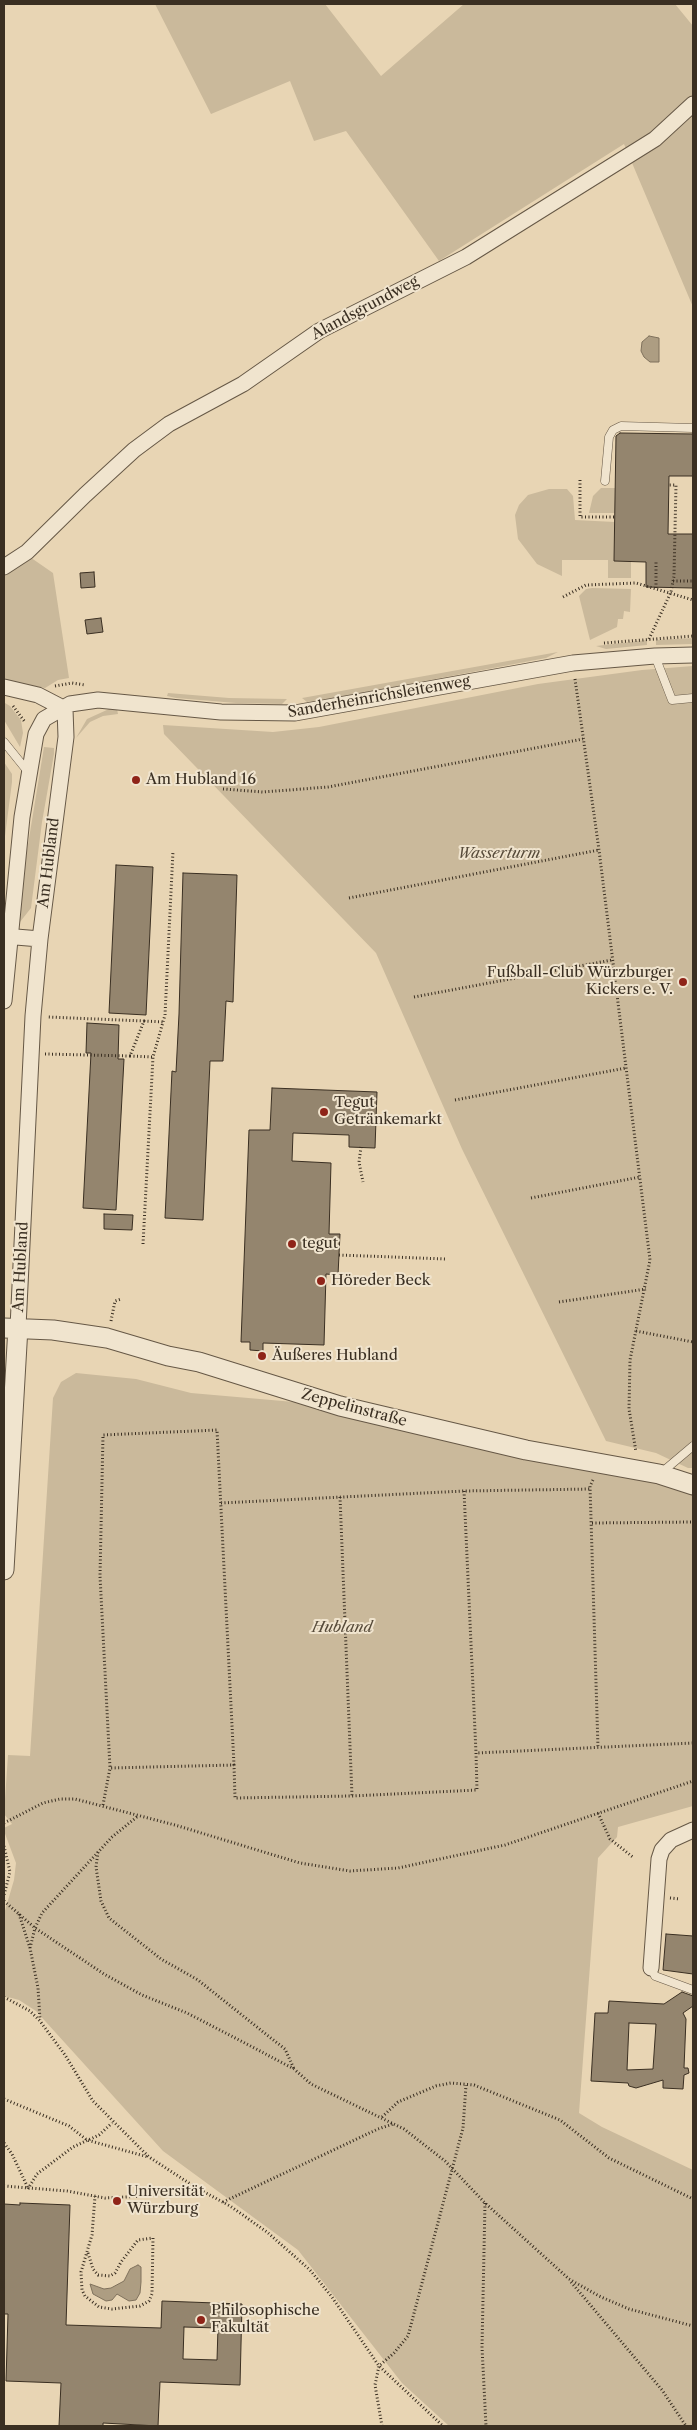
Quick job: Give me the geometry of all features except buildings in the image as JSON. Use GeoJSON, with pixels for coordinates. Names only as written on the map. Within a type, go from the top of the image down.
{"type":"FeatureCollection","features":[{"type":"Feature","properties":{"kind":"street","name":"Alandsgrundweg"},"geometry":{"type":"LineString","coordinates":[[4,567],[28,552],[84,495],[134,450],[169,424],[243,384],[319,330],[466,257],[655,139],[693,104]]}},
{"type":"Feature","properties":{"kind":"street","name":"Sanderheinrichsleitenweg"},"geometry":{"type":"LineString","coordinates":[[65,709],[80,701],[98,700],[221,712],[295,713],[573,663],[655,656],[693,655]]}},
{"type":"Feature","properties":{"kind":"street"},"geometry":{"type":"LineString","coordinates":[[5,694],[38,695],[65,709]]}},
{"type":"Feature","properties":{"kind":"street","name":"Am Hubland"},"geometry":{"type":"LineString","coordinates":[[4,1001],[6,936],[36,734],[44,720],[53,713],[65,709],[66,737],[40,939],[33,1016],[32,1054],[11,1328],[4,1570]]}},
{"type":"Feature","properties":{"kind":"street"},"geometry":{"type":"LineString","coordinates":[[6,936],[40,939]]}},
{"type":"Feature","properties":{"kind":"street","name":"Zeppelinstraße"},"geometry":{"type":"LineString","coordinates":[[11,1328],[107,1338],[168,1356],[198,1362],[340,1406],[516,1448],[659,1474],[693,1485]]}},
{"type":"Feature","properties":{"kind":"street"},"geometry":{"type":"LineString","coordinates":[[651,1968],[659,1859],[662,1850],[671,1840],[693,1830]]}},
{"type":"Feature","properties":{"kind":"lane"},"geometry":{"type":"LineString","coordinates":[[605,481],[609,437],[613,430],[621,426],[693,428]]}},
{"type":"Feature","properties":{"kind":"lane"},"geometry":{"type":"LineString","coordinates":[[655,656],[672,700],[693,698]]}},
{"type":"Feature","properties":{"kind":"lane"},"geometry":{"type":"LineString","coordinates":[[4,742],[29,773]]}},
{"type":"Feature","properties":{"kind":"lane"},"geometry":{"type":"LineString","coordinates":[[659,1474],[693,1446]]}},
{"type":"Feature","properties":{"kind":"lane"},"geometry":{"type":"LineString","coordinates":[[651,1968],[655,1976],[693,1990]]}},
{"type":"Feature","properties":{"kind":"path"},"geometry":{"type":"LineString","coordinates":[[580,480],[580,517],[615,518]]}},
{"type":"Feature","properties":{"kind":"path"},"geometry":{"type":"LineString","coordinates":[[649,638],[671,592],[676,485],[669,485]]}},
{"type":"Feature","properties":{"kind":"path"},"geometry":{"type":"LineString","coordinates":[[656,562],[656,588]]}},
{"type":"Feature","properties":{"kind":"path"},"geometry":{"type":"LineString","coordinates":[[672,581],[693,582]]}},
{"type":"Feature","properties":{"kind":"path"},"geometry":{"type":"LineString","coordinates":[[563,597],[586,585],[636,584],[671,592],[693,600]]}},
{"type":"Feature","properties":{"kind":"path"},"geometry":{"type":"LineString","coordinates":[[602,643],[693,636]]}},
{"type":"Feature","properties":{"kind":"path"},"geometry":{"type":"LineString","coordinates":[[573,663],[599,850],[650,1260],[646,1289],[630,1360],[629,1409],[637,1470]]}},
{"type":"Feature","properties":{"kind":"path"},"geometry":{"type":"LineString","coordinates":[[38,695],[59,684],[90,685]]}},
{"type":"Feature","properties":{"kind":"path"},"geometry":{"type":"LineString","coordinates":[[5,694],[36,734]]}},
{"type":"Feature","properties":{"kind":"path"},"geometry":{"type":"LineString","coordinates":[[223,789],[263,792],[328,787],[583,739]]}},
{"type":"Feature","properties":{"kind":"path"},"geometry":{"type":"LineString","coordinates":[[349,898],[599,850]]}},
{"type":"Feature","properties":{"kind":"path"},"geometry":{"type":"LineString","coordinates":[[143,1244],[153,1057],[164,1022],[173,851]]}},
{"type":"Feature","properties":{"kind":"path"},"geometry":{"type":"LineString","coordinates":[[414,997],[612,960]]}},
{"type":"Feature","properties":{"kind":"path"},"geometry":{"type":"LineString","coordinates":[[33,1016],[164,1022]]}},
{"type":"Feature","properties":{"kind":"path"},"geometry":{"type":"LineString","coordinates":[[130,1056],[144,1021]]}},
{"type":"Feature","properties":{"kind":"path"},"geometry":{"type":"LineString","coordinates":[[32,1054],[153,1057]]}},
{"type":"Feature","properties":{"kind":"path"},"geometry":{"type":"LineString","coordinates":[[455,1100],[626,1068]]}},
{"type":"Feature","properties":{"kind":"path"},"geometry":{"type":"LineString","coordinates":[[361,1148],[359,1162],[363,1182]]}},
{"type":"Feature","properties":{"kind":"path"},"geometry":{"type":"LineString","coordinates":[[531,1198],[640,1177]]}},
{"type":"Feature","properties":{"kind":"path"},"geometry":{"type":"LineString","coordinates":[[339,1255],[446,1259]]}},
{"type":"Feature","properties":{"kind":"path"},"geometry":{"type":"LineString","coordinates":[[559,1302],[646,1289]]}},
{"type":"Feature","properties":{"kind":"path"},"geometry":{"type":"LineString","coordinates":[[112,1316],[115,1301],[121,1299]]}},
{"type":"Feature","properties":{"kind":"path"},"geometry":{"type":"LineString","coordinates":[[636,1331],[693,1342]]}},
{"type":"Feature","properties":{"kind":"path"},"geometry":{"type":"LineString","coordinates":[[103,1805],[110,1768],[100,1576],[103,1435],[217,1430],[235,1798],[352,1796],[477,1790],[464,1491]]}},
{"type":"Feature","properties":{"kind":"path"},"geometry":{"type":"LineString","coordinates":[[598,1748],[591,1489],[600,1463]]}},
{"type":"Feature","properties":{"kind":"path"},"geometry":{"type":"LineString","coordinates":[[221,1503],[464,1491],[591,1489]]}},
{"type":"Feature","properties":{"kind":"path"},"geometry":{"type":"LineString","coordinates":[[340,1497],[352,1796]]}},
{"type":"Feature","properties":{"kind":"path"},"geometry":{"type":"LineString","coordinates":[[592,1523],[693,1522]]}},
{"type":"Feature","properties":{"kind":"path"},"geometry":{"type":"LineString","coordinates":[[476,1753],[693,1743]]}},
{"type":"Feature","properties":{"kind":"path"},"geometry":{"type":"LineString","coordinates":[[110,1768],[234,1765]]}},
{"type":"Feature","properties":{"kind":"path"},"geometry":{"type":"LineString","coordinates":[[4,1823],[43,1803],[60,1799],[75,1799],[139,1815],[300,1863],[350,1871],[398,1868],[505,1845],[693,1781]]}},
{"type":"Feature","properties":{"kind":"path"},"geometry":{"type":"LineString","coordinates":[[598,1813],[610,1839],[634,1858]]}},
{"type":"Feature","properties":{"kind":"path"},"geometry":{"type":"LineString","coordinates":[[30,1948],[35,1928],[42,1913],[112,1837],[139,1815]]}},
{"type":"Feature","properties":{"kind":"path"},"geometry":{"type":"LineString","coordinates":[[4,1846],[10,1872],[4,1895]]}},
{"type":"Feature","properties":{"kind":"path"},"geometry":{"type":"LineString","coordinates":[[98,1852],[96,1867],[101,1901],[109,1918],[161,1959],[198,1980],[267,2035],[285,2050],[294,2069]]}},
{"type":"Feature","properties":{"kind":"path"},"geometry":{"type":"LineString","coordinates":[[4,1900],[35,1928],[72,1954],[142,1995],[187,2013],[294,2069],[311,2084],[404,2129],[453,2169],[485,2203],[569,2279],[662,2390],[686,2426]]}},
{"type":"Feature","properties":{"kind":"path"},"geometry":{"type":"LineString","coordinates":[[19,1913],[30,1948],[38,1988],[40,2021]]}},
{"type":"Feature","properties":{"kind":"path"},"geometry":{"type":"LineString","coordinates":[[4,1998],[30,2010],[40,2021],[65,2055],[93,2101],[112,2123],[148,2157],[223,2202],[267,2232],[310,2270],[332,2297],[379,2366],[443,2426]]}},
{"type":"Feature","properties":{"kind":"path"},"geometry":{"type":"LineString","coordinates":[[382,2117],[398,2102],[436,2086],[451,2083],[474,2086],[560,2120],[608,2158],[693,2198]]}},
{"type":"Feature","properties":{"kind":"path"},"geometry":{"type":"LineString","coordinates":[[382,2426],[375,2385],[379,2366],[394,2353],[408,2336],[453,2169],[464,2121],[466,2085]]}},
{"type":"Feature","properties":{"kind":"path"},"geometry":{"type":"LineString","coordinates":[[4,2099],[69,2126],[87,2140],[148,2157]]}},
{"type":"Feature","properties":{"kind":"path"},"geometry":{"type":"LineString","coordinates":[[28,2188],[37,2174],[73,2147],[99,2135],[112,2123]]}},
{"type":"Feature","properties":{"kind":"path"},"geometry":{"type":"LineString","coordinates":[[223,2202],[378,2129],[394,2124]]}},
{"type":"Feature","properties":{"kind":"path"},"geometry":{"type":"LineString","coordinates":[[4,2143],[12,2154],[28,2188]]}},
{"type":"Feature","properties":{"kind":"path"},"geometry":{"type":"LineString","coordinates":[[4,2186],[67,2191],[95,2196],[185,2194],[195,2186]]}},
{"type":"Feature","properties":{"kind":"path"},"geometry":{"type":"LineString","coordinates":[[88,2253],[93,2269],[98,2275],[110,2276],[115,2273],[138,2240],[153,2238],[152,2294],[150,2301],[140,2306],[112,2309],[90,2302],[82,2290],[83,2264],[92,2236],[95,2196]]}},
{"type":"Feature","properties":{"kind":"path"},"geometry":{"type":"LineString","coordinates":[[485,2203],[482,2347],[486,2426]]}},
{"type":"Feature","properties":{"kind":"path"},"geometry":{"type":"LineString","coordinates":[[569,2279],[599,2296],[629,2309],[693,2326]]}},
{"type":"Feature","properties":{"kind":"green space"},"geometry":{"type":"Polygon","coordinates":[[[155,4],[325,4],[381,76],[464,4],[675,4],[693,26],[693,307],[624,144],[439,261],[346,131],[314,141],[290,81],[211,114],[155,4]]]}},
{"type":"Feature","properties":{"kind":"green space"},"geometry":{"type":"Polygon","coordinates":[[[601,488],[615,488],[615,513],[589,513],[593,496],[601,488]]]}},
{"type":"Feature","properties":{"kind":"green space"},"geometry":{"type":"Polygon","coordinates":[[[549,489],[567,489],[573,496],[575,520],[615,522],[614,561],[631,562],[631,578],[608,578],[608,560],[562,560],[562,576],[537,564],[518,539],[515,515],[519,505],[528,495],[549,489]]]}},
{"type":"Feature","properties":{"kind":"green space"},"geometry":{"type":"Polygon","coordinates":[[[27,555],[53,573],[69,678],[58,680],[45,688],[4,680],[4,572],[27,555]]]}},
{"type":"Feature","properties":{"kind":"green space"},"geometry":{"type":"Polygon","coordinates":[[[586,589],[631,589],[630,612],[624,611],[623,619],[618,619],[617,627],[590,640],[579,596],[586,589]]]}},
{"type":"Feature","properties":{"kind":"green space"},"geometry":{"type":"Polygon","coordinates":[[[693,638],[693,644],[656,645],[656,640],[693,638]]]}},
{"type":"Feature","properties":{"kind":"green space"},"geometry":{"type":"Polygon","coordinates":[[[647,640],[647,645],[606,649],[596,646],[647,640]]]}},
{"type":"Feature","properties":{"kind":"green space"},"geometry":{"type":"Polygon","coordinates":[[[558,652],[546,658],[351,695],[307,702],[302,698],[558,652]]]}},
{"type":"Feature","properties":{"kind":"green space","name":"Wasserturm"},"geometry":{"type":"Polygon","coordinates":[[[693,666],[693,1468],[688,1468],[656,1453],[606,1441],[462,1149],[376,953],[164,734],[163,725],[273,732],[319,727],[538,684],[642,670],[693,666]]]}},
{"type":"Feature","properties":{"kind":"green space"},"geometry":{"type":"Polygon","coordinates":[[[168,693],[229,698],[287,699],[282,704],[236,703],[176,698],[167,696],[168,693]]]}},
{"type":"Feature","properties":{"kind":"green space"},"geometry":{"type":"Polygon","coordinates":[[[5,703],[10,706],[21,720],[23,733],[20,747],[4,720],[5,703]]]}},
{"type":"Feature","properties":{"kind":"green space"},"geometry":{"type":"Polygon","coordinates":[[[109,709],[117,709],[118,714],[103,716],[90,722],[76,738],[87,719],[109,709]]]}},
{"type":"Feature","properties":{"kind":"green space"},"geometry":{"type":"Polygon","coordinates":[[[44,747],[54,748],[54,754],[42,822],[31,908],[20,922],[23,875],[44,747]]]}},
{"type":"Feature","properties":{"kind":"green space"},"geometry":{"type":"Polygon","coordinates":[[[4,762],[12,774],[12,782],[4,844],[4,762]]]}},
{"type":"Feature","properties":{"kind":"green space","name":"Hubland"},"geometry":{"type":"Polygon","coordinates":[[[76,1373],[136,1379],[191,1393],[340,1406],[693,1485],[693,1806],[618,1827],[617,1837],[598,1858],[579,2113],[602,2127],[693,2170],[693,2426],[449,2426],[402,2383],[298,2250],[163,2151],[36,2011],[19,2000],[4,1996],[4,1914],[14,1880],[16,1863],[4,1831],[4,1828],[12,1824],[4,1814],[8,1755],[30,1756],[53,1398],[61,1382],[76,1373]]]}},
{"type":"Feature","properties":{"kind":"shaded area"},"geometry":{"type":"Polygon","coordinates":[[[649,336],[659,338],[659,362],[650,362],[641,351],[642,342],[649,336]]]}},
{"type":"Feature","properties":{"kind":"shaded area"},"geometry":{"type":"Polygon","coordinates":[[[138,2265],[141,2267],[141,2282],[140,2293],[136,2300],[129,2301],[117,2294],[112,2300],[106,2301],[93,2294],[90,2284],[104,2289],[111,2288],[124,2281],[130,2269],[138,2265]]]}},
{"type":"Feature","properties":{"kind":"place","name":"Am Hubland 16"},"geometry":{"type":"Point","coordinates":[136,780]}},
{"type":"Feature","properties":{"kind":"place","name":"Fußball-Club Würzburger Kickers e. V."},"geometry":{"type":"Point","coordinates":[683,982]}},
{"type":"Feature","properties":{"kind":"place","name":"Tegut Getränkemarkt"},"geometry":{"type":"Point","coordinates":[324,1112]}},
{"type":"Feature","properties":{"kind":"place","name":"tegut"},"geometry":{"type":"Point","coordinates":[292,1244]}},
{"type":"Feature","properties":{"kind":"place","name":"Höreder Beck"},"geometry":{"type":"Point","coordinates":[321,1281]}},
{"type":"Feature","properties":{"kind":"place","name":"Äußeres Hubland"},"geometry":{"type":"Point","coordinates":[262,1356]}},
{"type":"Feature","properties":{"kind":"place","name":"Universität Würzburg"},"geometry":{"type":"Point","coordinates":[117,2201]}},
{"type":"Feature","properties":{"kind":"place","name":"Philosophische Fakultät"},"geometry":{"type":"Point","coordinates":[201,2320]}}]}
